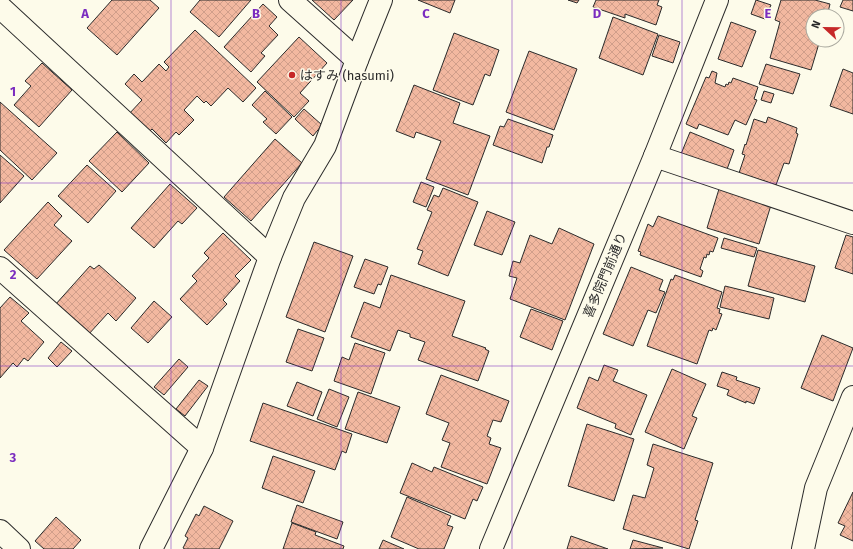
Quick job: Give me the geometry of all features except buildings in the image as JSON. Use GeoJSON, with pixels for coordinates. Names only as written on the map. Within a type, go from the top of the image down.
{"type":"FeatureCollection","features":[{"type":"Feature","properties":{"kind":"street"},"geometry":{"type":"LineString","coordinates":[[290,0],[357,60]]}},
{"type":"Feature","properties":{"kind":"street"},"geometry":{"type":"LineString","coordinates":[[150,549],[202,448],[270,257],[294,198],[325,146],[381,0]]}},
{"type":"Feature","properties":{"kind":"street","name":"喜多院門前通り"},"geometry":{"type":"LineString","coordinates":[[490,549],[655,156],[717,0]]}},
{"type":"Feature","properties":{"kind":"street"},"geometry":{"type":"LineString","coordinates":[[0,7],[270,257]]}},
{"type":"Feature","properties":{"kind":"street"},"geometry":{"type":"LineString","coordinates":[[655,156],[853,223]]}},
{"type":"Feature","properties":{"kind":"street"},"geometry":{"type":"LineString","coordinates":[[0,268],[202,448]]}},
{"type":"Feature","properties":{"kind":"street"},"geometry":{"type":"LineString","coordinates":[[803,549],[816,488],[853,397]]}},
{"type":"Feature","properties":{"kind":"street"},"geometry":{"type":"LineString","coordinates":[[0,531],[19,549]]}},
{"type":"Feature","properties":{"kind":"place","name":"はすみ (hasumi)"},"geometry":{"type":"Point","coordinates":[292,75]}}]}
